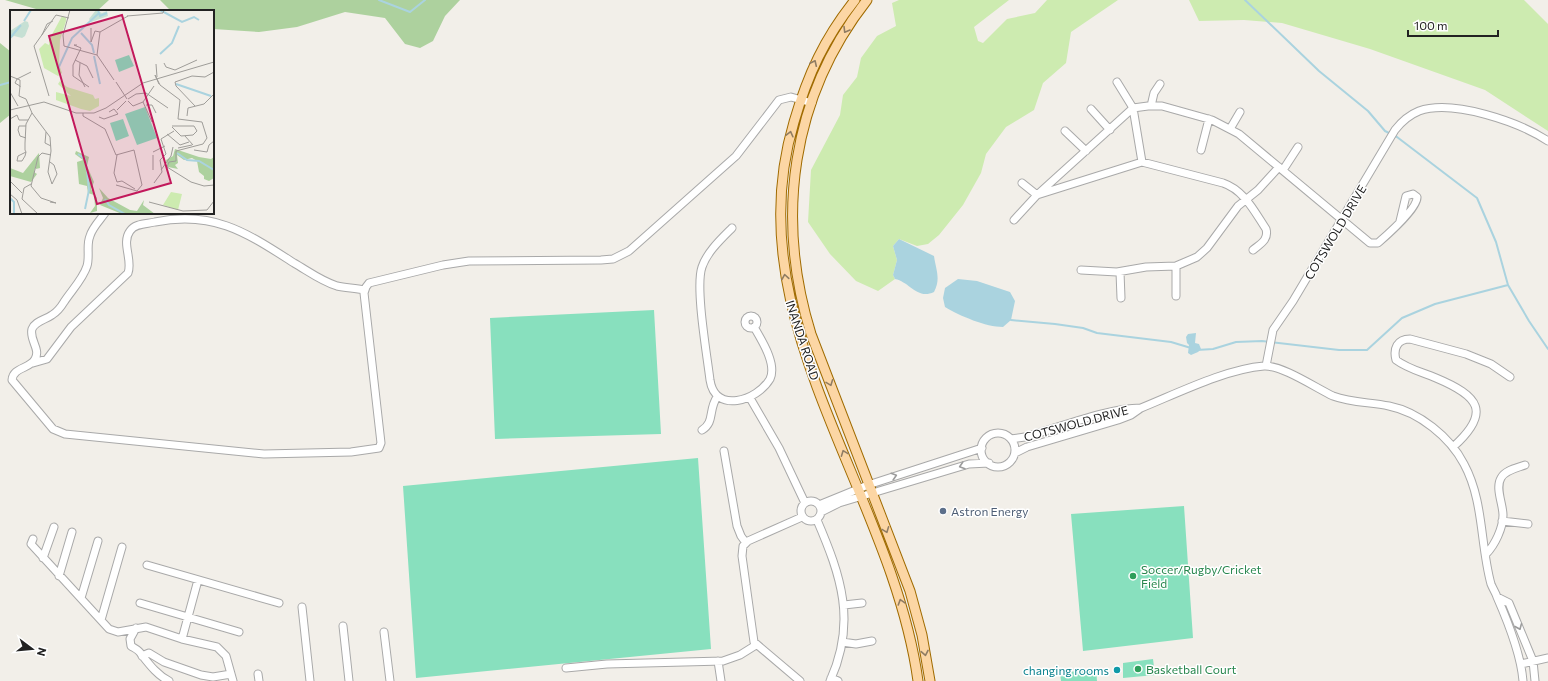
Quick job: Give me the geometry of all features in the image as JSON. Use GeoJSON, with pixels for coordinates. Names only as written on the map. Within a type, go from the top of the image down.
{"type":"FeatureCollection","features":[{"type":"Feature","properties":{"kind":"main road","name":"INANDA ROAD"},"geometry":{"type":"LineString","coordinates":[[855,0],[825,43],[815,62],[800,100],[787,146],[782,182],[780,237],[785,277],[801,342],[903,609],[911,639],[918,681]]}},
{"type":"Feature","properties":{"kind":"main road","name":"INANDA ROAD"},"geometry":{"type":"LineString","coordinates":[[867,0],[848,26],[828,62],[802,132],[793,180],[792,232],[796,269],[811,334],[910,591],[922,635],[930,681]]}},
{"type":"Feature","properties":{"kind":"street"},"geometry":{"type":"LineString","coordinates":[[1117,82],[1133,108],[1142,162]]}},
{"type":"Feature","properties":{"kind":"street"},"geometry":{"type":"LineString","coordinates":[[1151,106],[1154,93],[1160,84]]}},
{"type":"Feature","properties":{"kind":"street"},"geometry":{"type":"LineString","coordinates":[[364,290],[338,286],[323,280],[244,232],[224,224],[210,221],[164,220],[137,225],[128,233],[128,273],[71,327],[47,359],[33,363],[16,371],[12,380],[57,432],[264,454],[375,450],[380,447],[381,438],[364,290],[369,283],[442,265],[469,261],[601,260],[621,255],[639,243],[736,156],[779,100],[787,97],[812,103]]}},
{"type":"Feature","properties":{"kind":"street"},"geometry":{"type":"LineString","coordinates":[[1014,220],[1057,176],[1133,108],[1151,106],[1177,109],[1230,129],[1373,244],[1378,244],[1400,221]]}},
{"type":"Feature","properties":{"kind":"street"},"geometry":{"type":"LineString","coordinates":[[1090,108],[1110,130]]}},
{"type":"Feature","properties":{"kind":"street","name":"COTSWOLD DRIVE"},"geometry":{"type":"LineString","coordinates":[[1015,453],[1027,447],[1079,433],[1118,420],[1131,415],[1141,408],[1242,369],[1266,366],[1268,350],[1276,325],[1293,301],[1388,141],[1395,130],[1407,117],[1424,109],[1461,110],[1504,120],[1522,126],[1548,141]]}},
{"type":"Feature","properties":{"kind":"street"},"geometry":{"type":"LineString","coordinates":[[1230,129],[1240,112]]}},
{"type":"Feature","properties":{"kind":"street"},"geometry":{"type":"LineString","coordinates":[[1201,150],[1209,120]]}},
{"type":"Feature","properties":{"kind":"street"},"geometry":{"type":"LineString","coordinates":[[1065,131],[1086,151]]}},
{"type":"Feature","properties":{"kind":"street"},"geometry":{"type":"LineString","coordinates":[[1081,270],[1120,272],[1146,267],[1176,266],[1197,257],[1207,248],[1227,219],[1246,199],[1281,169],[1298,147]]}},
{"type":"Feature","properties":{"kind":"street"},"geometry":{"type":"LineString","coordinates":[[1037,195],[1142,162],[1230,185],[1246,199],[1267,234],[1265,240],[1253,250]]}},
{"type":"Feature","properties":{"kind":"street"},"geometry":{"type":"LineString","coordinates":[[1057,176],[1064,187]]}},
{"type":"Feature","properties":{"kind":"street"},"geometry":{"type":"LineString","coordinates":[[1022,183],[1037,195]]}},
{"type":"Feature","properties":{"kind":"street"},"geometry":{"type":"LineString","coordinates":[[33,363],[37,354],[32,337],[33,328],[35,324],[51,316],[59,308],[84,272],[89,257],[90,235],[104,214]]}},
{"type":"Feature","properties":{"kind":"street"},"geometry":{"type":"LineString","coordinates":[[732,228],[710,253],[701,271],[702,306],[710,380],[712,392],[717,397],[729,400],[750,398],[769,382],[772,371],[766,350],[754,327]]}},
{"type":"Feature","properties":{"kind":"street"},"geometry":{"type":"LineString","coordinates":[[1176,266],[1176,296]]}},
{"type":"Feature","properties":{"kind":"street"},"geometry":{"type":"LineString","coordinates":[[1120,272],[1121,298]]}},
{"type":"Feature","properties":{"kind":"street"},"geometry":{"type":"LineString","coordinates":[[1452,447],[1473,425],[1477,414],[1477,408],[1473,401],[1460,391],[1436,378],[1402,365],[1396,360],[1395,349],[1398,343],[1404,339],[1410,339],[1458,352],[1491,364],[1510,377]]}},
{"type":"Feature","properties":{"kind":"street"},"geometry":{"type":"LineString","coordinates":[[1266,366],[1293,376],[1345,400],[1389,406],[1404,410],[1420,418],[1452,447],[1472,481],[1478,500],[1492,585],[1521,664],[1523,681]]}},
{"type":"Feature","properties":{"kind":"street"},"geometry":{"type":"LineString","coordinates":[[702,430],[711,419],[711,408],[717,397]]}},
{"type":"Feature","properties":{"kind":"street"},"geometry":{"type":"LineString","coordinates":[[750,398],[779,448],[805,503]]}},
{"type":"Feature","properties":{"kind":"street","name":"COTSWOLD DRIVE"},"geometry":{"type":"LineString","coordinates":[[1011,439],[1025,437],[1115,411],[1141,408]]}},
{"type":"Feature","properties":{"kind":"street"},"geometry":{"type":"LineString","coordinates":[[1115,411],[1118,420]]}},
{"type":"Feature","properties":{"kind":"street"},"geometry":{"type":"LineString","coordinates":[[1076,422],[1079,433]]}},
{"type":"Feature","properties":{"kind":"street"},"geometry":{"type":"LineString","coordinates":[[870,489],[970,464],[1004,466],[1009,463],[1015,453],[1014,443],[1002,433],[996,433],[986,438],[982,448],[983,457],[988,464]]}},
{"type":"Feature","properties":{"kind":"street"},"geometry":{"type":"LineString","coordinates":[[820,509],[839,503],[859,493],[982,448]]}},
{"type":"Feature","properties":{"kind":"street"},"geometry":{"type":"LineString","coordinates":[[724,451],[737,526],[741,536],[746,542]]}},
{"type":"Feature","properties":{"kind":"street"},"geometry":{"type":"LineString","coordinates":[[1486,554],[1496,539],[1502,521],[1503,515],[1499,487],[1501,476],[1525,465]]}},
{"type":"Feature","properties":{"kind":"street"},"geometry":{"type":"LineString","coordinates":[[802,517],[801,508],[805,503],[812,501],[820,509]]}},
{"type":"Feature","properties":{"kind":"street"},"geometry":{"type":"LineString","coordinates":[[820,509],[817,520],[836,564],[844,605],[842,642],[830,680],[838,681]]}},
{"type":"Feature","properties":{"kind":"street"},"geometry":{"type":"LineString","coordinates":[[800,681],[756,645],[751,626],[742,549],[746,542],[759,535],[802,517]]}},
{"type":"Feature","properties":{"kind":"street"},"geometry":{"type":"LineString","coordinates":[[802,517],[810,522],[817,520]]}},
{"type":"Feature","properties":{"kind":"street"},"geometry":{"type":"LineString","coordinates":[[1502,521],[1528,524]]}},
{"type":"Feature","properties":{"kind":"street"},"geometry":{"type":"LineString","coordinates":[[44,558],[54,527]]}},
{"type":"Feature","properties":{"kind":"street"},"geometry":{"type":"LineString","coordinates":[[60,576],[72,532]]}},
{"type":"Feature","properties":{"kind":"street"},"geometry":{"type":"LineString","coordinates":[[33,539],[31,544],[80,598],[114,632],[143,626],[219,649],[226,656],[232,677],[210,677],[175,666],[149,653],[142,656]]}},
{"type":"Feature","properties":{"kind":"street"},"geometry":{"type":"LineString","coordinates":[[80,598],[98,541]]}},
{"type":"Feature","properties":{"kind":"street"},"geometry":{"type":"LineString","coordinates":[[101,620],[122,547]]}},
{"type":"Feature","properties":{"kind":"street"},"geometry":{"type":"LineString","coordinates":[[147,565],[279,603]]}},
{"type":"Feature","properties":{"kind":"street"},"geometry":{"type":"LineString","coordinates":[[182,639],[198,580]]}},
{"type":"Feature","properties":{"kind":"street"},"geometry":{"type":"LineString","coordinates":[[1497,597],[1509,603],[1533,661],[1535,681]]}},
{"type":"Feature","properties":{"kind":"street"},"geometry":{"type":"LineString","coordinates":[[844,605],[862,602]]}},
{"type":"Feature","properties":{"kind":"street"},"geometry":{"type":"LineString","coordinates":[[140,603],[239,632]]}},
{"type":"Feature","properties":{"kind":"street"},"geometry":{"type":"LineString","coordinates":[[302,607],[310,681]]}},
{"type":"Feature","properties":{"kind":"street"},"geometry":{"type":"LineString","coordinates":[[343,626],[349,681]]}},
{"type":"Feature","properties":{"kind":"street"},"geometry":{"type":"LineString","coordinates":[[136,628],[130,638],[131,646],[160,676],[168,681]]}},
{"type":"Feature","properties":{"kind":"street"},"geometry":{"type":"LineString","coordinates":[[384,632],[390,681]]}},
{"type":"Feature","properties":{"kind":"street"},"geometry":{"type":"LineString","coordinates":[[842,642],[856,644],[872,641]]}},
{"type":"Feature","properties":{"kind":"street"},"geometry":{"type":"LineString","coordinates":[[566,668],[613,663],[718,661],[740,656],[756,645]]}},
{"type":"Feature","properties":{"kind":"street"},"geometry":{"type":"LineString","coordinates":[[1521,664],[1548,658]]}},
{"type":"Feature","properties":{"kind":"street"},"geometry":{"type":"LineString","coordinates":[[718,661],[720,681]]}},
{"type":"Feature","properties":{"kind":"green space"},"geometry":{"type":"Polygon","coordinates":[[[5,0],[109,0],[98,10],[40,10],[5,0]]]}},
{"type":"Feature","properties":{"kind":"green space"},"geometry":{"type":"Polygon","coordinates":[[[160,0],[460,0],[445,16],[433,41],[420,48],[405,44],[385,18],[345,12],[297,27],[259,32],[214,29],[214,10],[170,10],[160,0]]]}},
{"type":"Feature","properties":{"kind":"green space"},"geometry":{"type":"Polygon","coordinates":[[[899,0],[1009,0],[974,27],[978,41],[983,43],[1007,19],[1035,13],[1047,0],[1118,0],[1071,32],[1066,63],[1043,83],[1034,110],[1006,127],[986,154],[981,173],[963,205],[939,235],[928,244],[917,246],[899,239],[893,246],[897,260],[893,275],[895,279],[878,291],[856,281],[830,254],[808,222],[811,170],[840,115],[843,95],[857,77],[861,58],[877,36],[896,26],[892,3],[899,0]]]}},
{"type":"Feature","properties":{"kind":"green space"},"geometry":{"type":"Polygon","coordinates":[[[1189,0],[1524,0],[1548,24],[1548,131],[1485,90],[1370,49],[1282,23],[1244,20],[1199,21],[1189,0]]]}},
{"type":"Feature","properties":{"kind":"green space"},"geometry":{"type":"Polygon","coordinates":[[[0,43],[10,51],[10,115],[0,123],[0,43]]]}},
{"type":"Feature","properties":{"kind":"green space"},"geometry":{"type":"Polygon","coordinates":[[[654,310],[661,434],[495,439],[490,318],[654,310]]]}},
{"type":"Feature","properties":{"kind":"green space"},"geometry":{"type":"Polygon","coordinates":[[[698,458],[711,649],[416,678],[403,486],[698,458]]]}},
{"type":"Feature","properties":{"kind":"green space","name":"Soccer/Rugby/Cricket Field"},"geometry":{"type":"Polygon","coordinates":[[[1184,506],[1193,638],[1083,651],[1071,514],[1184,506]]]}},
{"type":"Feature","properties":{"kind":"green space","name":"Basketball Court"},"geometry":{"type":"Polygon","coordinates":[[[1153,659],[1155,675],[1123,678],[1123,663],[1153,659]]]}},
{"type":"Feature","properties":{"kind":"green space"},"geometry":{"type":"Polygon","coordinates":[[[1096,669],[1097,681],[1061,681],[1060,673],[1096,669]]]}},
{"type":"Feature","properties":{"kind":"water"},"geometry":{"type":"Polygon","coordinates":[[[899,239],[934,256],[938,279],[934,292],[923,294],[895,279],[893,275],[897,260],[893,246],[899,239]]]}},
{"type":"Feature","properties":{"kind":"water"},"geometry":{"type":"Polygon","coordinates":[[[958,279],[977,281],[1010,292],[1015,301],[1011,320],[1003,327],[996,327],[965,317],[945,307],[943,298],[945,288],[958,279]]]}},
{"type":"Feature","properties":{"kind":"water"},"geometry":{"type":"Polygon","coordinates":[[[1196,333],[1195,343],[1199,344],[1201,349],[1191,355],[1188,353],[1189,345],[1186,337],[1188,334],[1196,333]]]}},
{"type":"Feature","properties":{"kind":"waterway"},"geometry":{"type":"LineString","coordinates":[[379,0],[410,12],[425,0]]}},
{"type":"Feature","properties":{"kind":"waterway"},"geometry":{"type":"LineString","coordinates":[[1245,0],[1319,71],[1368,111],[1385,131],[1397,137],[1477,198],[1496,242],[1508,285],[1529,321],[1548,349]]}},
{"type":"Feature","properties":{"kind":"waterway"},"geometry":{"type":"LineString","coordinates":[[0,85],[10,82]]}},
{"type":"Feature","properties":{"kind":"waterway"},"geometry":{"type":"LineString","coordinates":[[1197,350],[1213,349],[1236,342],[1262,341],[1339,350],[1367,350],[1402,318],[1435,304],[1508,285]]}},
{"type":"Feature","properties":{"kind":"waterway"},"geometry":{"type":"LineString","coordinates":[[1011,320],[1083,328],[1097,333],[1171,342],[1191,348]]}},
{"type":"Feature","properties":{"kind":"place","name":"Astron Energy"},"geometry":{"type":"Point","coordinates":[943,511]}},
{"type":"Feature","properties":{"kind":"place","name":"Soccer/Rugby/Cricket Field"},"geometry":{"type":"Point","coordinates":[1133,576]}},
{"type":"Feature","properties":{"kind":"place","name":"Basketball Court"},"geometry":{"type":"Point","coordinates":[1138,669]}},
{"type":"Feature","properties":{"kind":"place","name":"changing rooms"},"geometry":{"type":"Point","coordinates":[1117,670]}}]}
